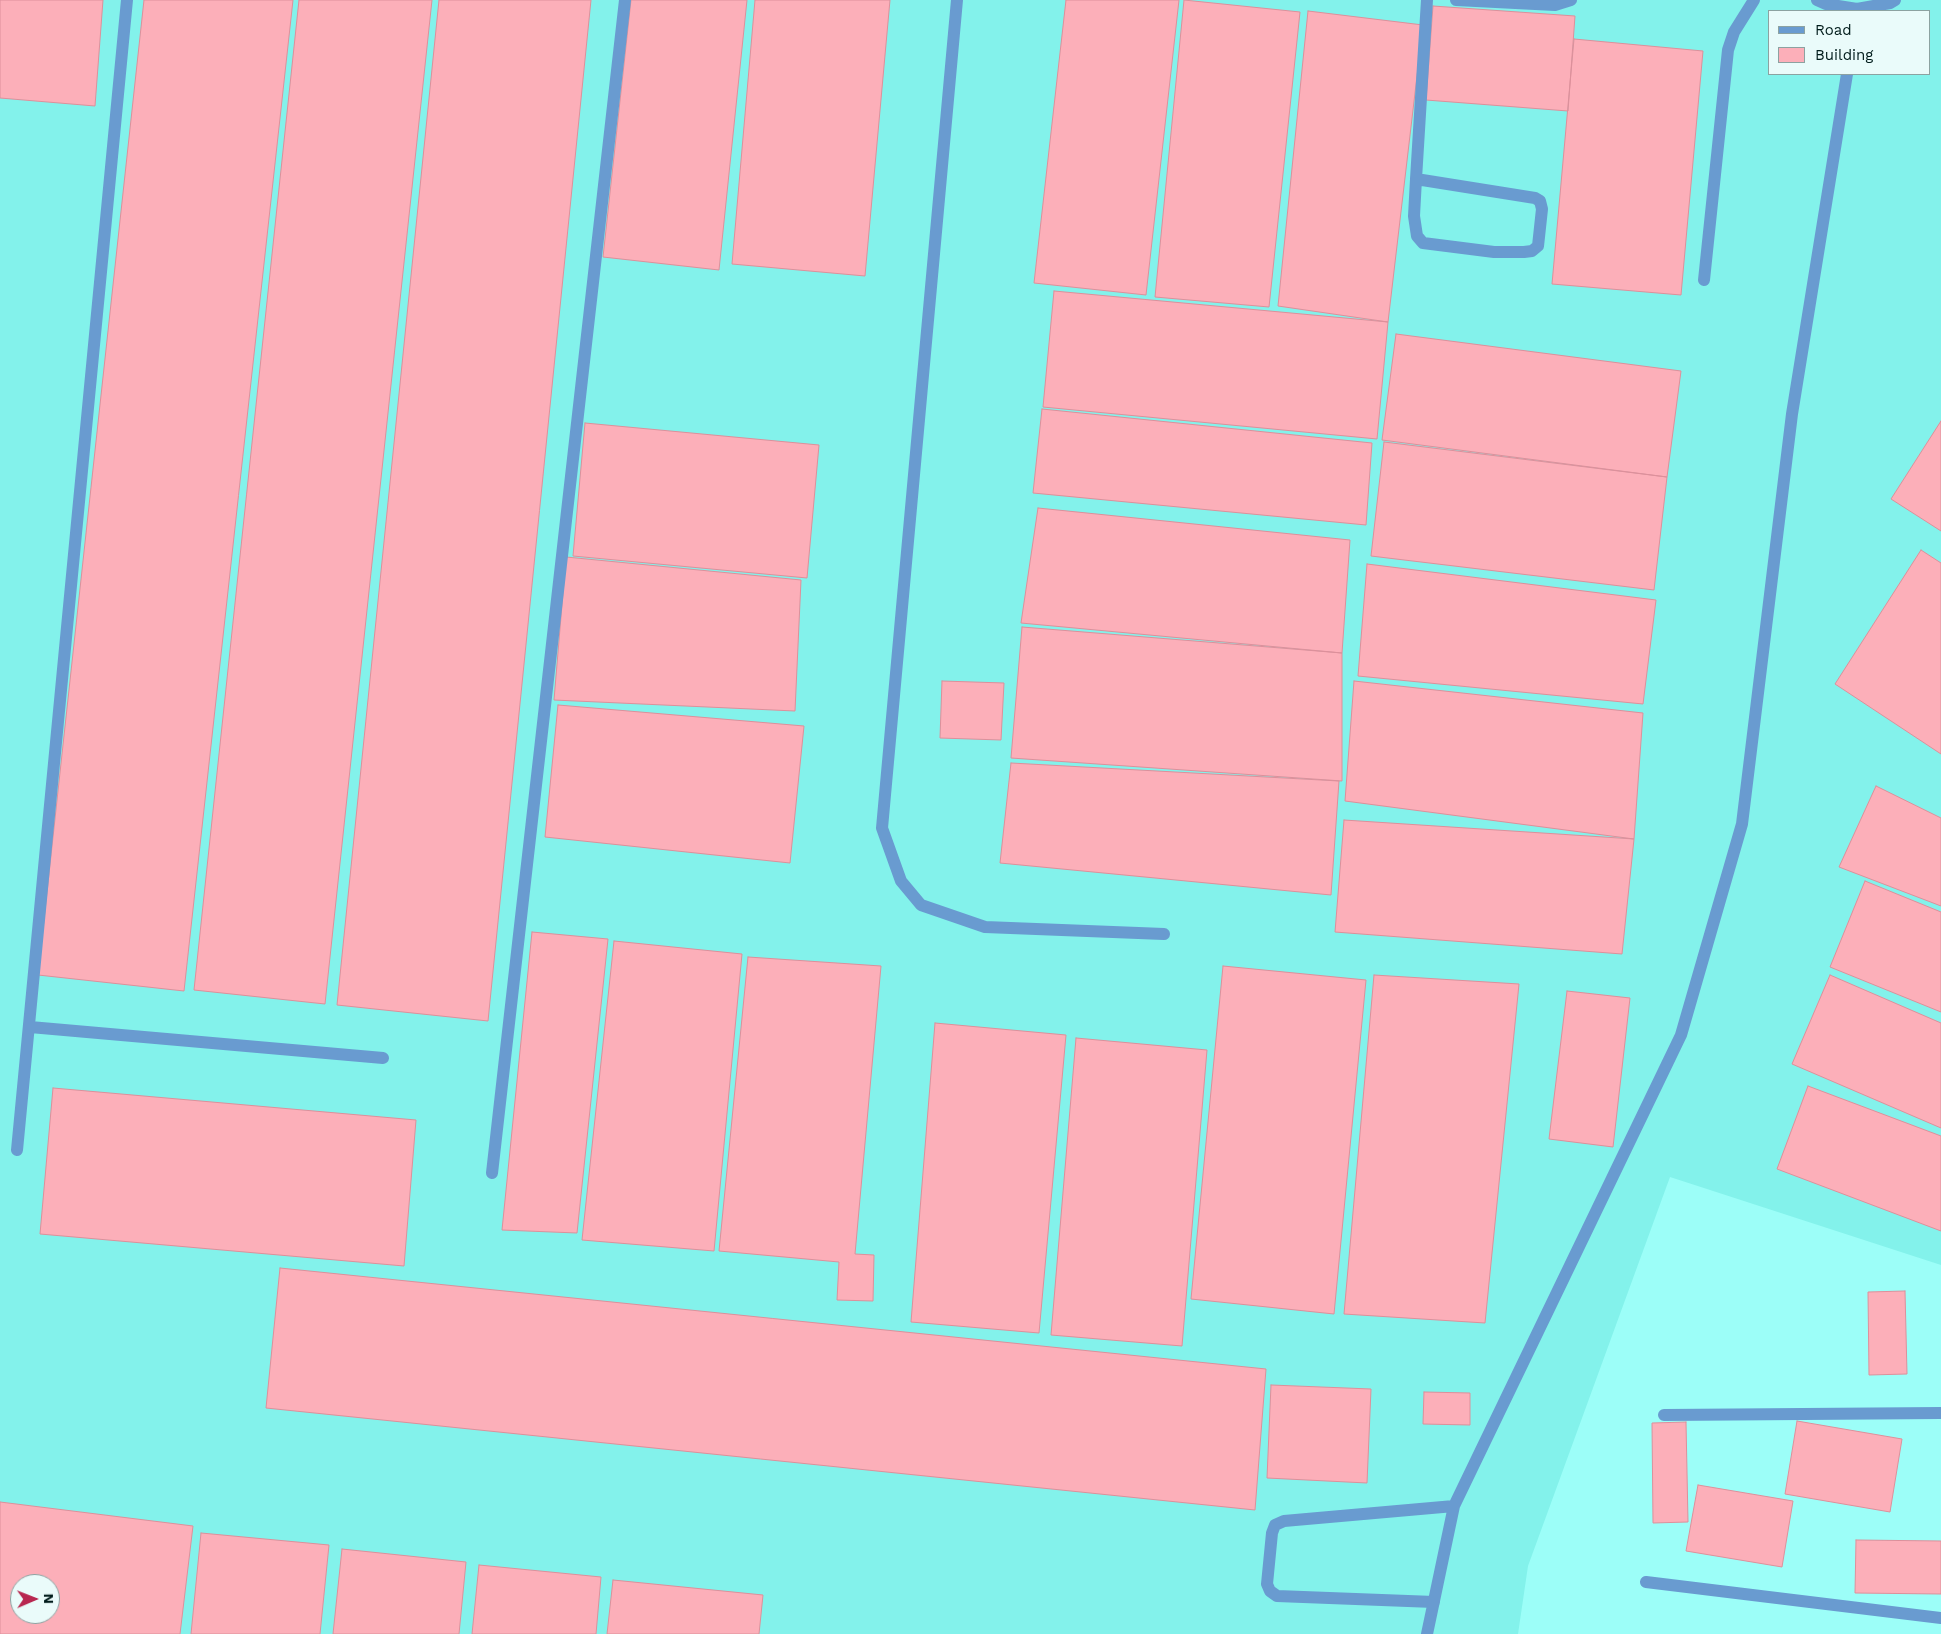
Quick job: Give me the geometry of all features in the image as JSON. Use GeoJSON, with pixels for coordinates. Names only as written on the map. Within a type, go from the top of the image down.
{"type":"FeatureCollection","features":[{"type":"Feature","properties":{"kind":"street"},"geometry":{"type":"LineString","coordinates":[[17,1150],[127,0]]}},
{"type":"Feature","properties":{"kind":"street"},"geometry":{"type":"LineString","coordinates":[[492,1173],[625,0]]}},
{"type":"Feature","properties":{"kind":"street"},"geometry":{"type":"LineString","coordinates":[[957,0],[882,828],[901,881],[921,904],[985,927],[1164,934]]}},
{"type":"Feature","properties":{"kind":"street"},"geometry":{"type":"LineString","coordinates":[[1416,179],[1535,198],[1540,202],[1542,209],[1538,246],[1532,251],[1494,252],[1424,242],[1417,236],[1414,216],[1416,179],[1427,0]]}},
{"type":"Feature","properties":{"kind":"street"},"geometry":{"type":"LineString","coordinates":[[1456,0],[1555,5],[1571,0]]}},
{"type":"Feature","properties":{"kind":"street"},"geometry":{"type":"LineString","coordinates":[[1704,280],[1728,50],[1734,32],[1754,0]]}},
{"type":"Feature","properties":{"kind":"street"},"geometry":{"type":"LineString","coordinates":[[1817,0],[1826,4],[1857,10],[1890,3],[1895,0]]}},
{"type":"Feature","properties":{"kind":"street"},"geometry":{"type":"LineString","coordinates":[[1427,1634],[1454,1506],[1681,1035],[1739,834],[1792,414],[1847,75]]}},
{"type":"Feature","properties":{"kind":"street"},"geometry":{"type":"LineString","coordinates":[[30,1027],[383,1058]]}},
{"type":"Feature","properties":{"kind":"street"},"geometry":{"type":"LineString","coordinates":[[1664,1415],[1941,1413]]}},
{"type":"Feature","properties":{"kind":"street"},"geometry":{"type":"LineString","coordinates":[[1434,1602],[1277,1596],[1270,1591],[1267,1584],[1272,1533],[1275,1525],[1284,1521],[1454,1506]]}},
{"type":"Feature","properties":{"kind":"street"},"geometry":{"type":"LineString","coordinates":[[1646,1582],[1941,1618]]}},
{"type":"Feature","properties":{"kind":"shaded area"},"geometry":{"type":"Polygon","coordinates":[[[0,0],[1941,0],[1941,1265],[1670,1177],[1528,1566],[1518,1634],[0,1634],[0,0]]]}},
{"type":"Feature","properties":{"kind":"building"},"geometry":{"type":"Polygon","coordinates":[[[0,0],[103,0],[95,106],[0,98],[0,0]]]}},
{"type":"Feature","properties":{"kind":"building"},"geometry":{"type":"Polygon","coordinates":[[[144,0],[293,0],[184,991],[38,975],[144,0]]]}},
{"type":"Feature","properties":{"kind":"building"},"geometry":{"type":"Polygon","coordinates":[[[299,0],[432,0],[325,1004],[194,990],[299,0]]]}},
{"type":"Feature","properties":{"kind":"building"},"geometry":{"type":"Polygon","coordinates":[[[439,0],[591,0],[488,1021],[337,1005],[439,0]]]}},
{"type":"Feature","properties":{"kind":"building"},"geometry":{"type":"Polygon","coordinates":[[[631,0],[747,0],[719,270],[603,257],[631,0]]]}},
{"type":"Feature","properties":{"kind":"building"},"geometry":{"type":"Polygon","coordinates":[[[755,0],[890,0],[865,276],[732,264],[755,0]]]}},
{"type":"Feature","properties":{"kind":"building"},"geometry":{"type":"Polygon","coordinates":[[[1066,0],[1179,0],[1146,295],[1034,283],[1066,0]]]}},
{"type":"Feature","properties":{"kind":"building"},"geometry":{"type":"Polygon","coordinates":[[[1184,0],[1300,12],[1269,307],[1155,297],[1184,0]]]}},
{"type":"Feature","properties":{"kind":"building"},"geometry":{"type":"Polygon","coordinates":[[[1433,6],[1575,16],[1568,111],[1426,100],[1433,6]]]}},
{"type":"Feature","properties":{"kind":"building"},"geometry":{"type":"Polygon","coordinates":[[[1308,11],[1423,25],[1388,322],[1278,306],[1308,11]]]}},
{"type":"Feature","properties":{"kind":"building"},"geometry":{"type":"Polygon","coordinates":[[[1574,39],[1703,51],[1681,295],[1552,284],[1574,39]]]}},
{"type":"Feature","properties":{"kind":"building"},"geometry":{"type":"Polygon","coordinates":[[[1054,291],[1388,322],[1377,439],[1043,407],[1054,291]]]}},
{"type":"Feature","properties":{"kind":"building"},"geometry":{"type":"Polygon","coordinates":[[[1396,334],[1681,371],[1667,477],[1382,440],[1396,334]]]}},
{"type":"Feature","properties":{"kind":"building"},"geometry":{"type":"Polygon","coordinates":[[[1042,409],[1372,443],[1366,525],[1033,493],[1042,409]]]}},
{"type":"Feature","properties":{"kind":"building"},"geometry":{"type":"Polygon","coordinates":[[[1941,421],[1941,531],[1891,499],[1941,421]]]}},
{"type":"Feature","properties":{"kind":"building"},"geometry":{"type":"Polygon","coordinates":[[[585,423],[819,445],[807,578],[573,556],[585,423]]]}},
{"type":"Feature","properties":{"kind":"building"},"geometry":{"type":"Polygon","coordinates":[[[1384,442],[1667,477],[1654,590],[1371,556],[1384,442]]]}},
{"type":"Feature","properties":{"kind":"building"},"geometry":{"type":"Polygon","coordinates":[[[1038,508],[1350,540],[1342,653],[1021,623],[1038,508]]]}},
{"type":"Feature","properties":{"kind":"building"},"geometry":{"type":"Polygon","coordinates":[[[1921,550],[1941,563],[1941,754],[1835,684],[1921,550]]]}},
{"type":"Feature","properties":{"kind":"building"},"geometry":{"type":"Polygon","coordinates":[[[566,557],[801,580],[795,711],[554,700],[566,557]]]}},
{"type":"Feature","properties":{"kind":"building"},"geometry":{"type":"Polygon","coordinates":[[[1367,564],[1656,600],[1643,704],[1358,676],[1367,564]]]}},
{"type":"Feature","properties":{"kind":"building"},"geometry":{"type":"Polygon","coordinates":[[[1022,627],[1342,653],[1342,781],[1011,758],[1022,627]]]}},
{"type":"Feature","properties":{"kind":"building"},"geometry":{"type":"Polygon","coordinates":[[[942,681],[1004,683],[1001,740],[940,738],[942,681]]]}},
{"type":"Feature","properties":{"kind":"building"},"geometry":{"type":"Polygon","coordinates":[[[1354,681],[1643,713],[1634,839],[1345,801],[1354,681]]]}},
{"type":"Feature","properties":{"kind":"building"},"geometry":{"type":"Polygon","coordinates":[[[558,705],[804,726],[790,863],[545,837],[558,705]]]}},
{"type":"Feature","properties":{"kind":"building"},"geometry":{"type":"Polygon","coordinates":[[[1011,763],[1339,781],[1331,895],[1000,863],[1011,763]]]}},
{"type":"Feature","properties":{"kind":"building"},"geometry":{"type":"Polygon","coordinates":[[[1876,786],[1941,818],[1941,906],[1839,867],[1876,786]]]}},
{"type":"Feature","properties":{"kind":"building"},"geometry":{"type":"Polygon","coordinates":[[[1344,820],[1634,839],[1622,954],[1335,932],[1344,820]]]}},
{"type":"Feature","properties":{"kind":"building"},"geometry":{"type":"Polygon","coordinates":[[[1865,881],[1941,912],[1941,1012],[1830,967],[1865,881]]]}},
{"type":"Feature","properties":{"kind":"building"},"geometry":{"type":"Polygon","coordinates":[[[532,932],[608,939],[577,1233],[502,1230],[532,932]]]}},
{"type":"Feature","properties":{"kind":"building"},"geometry":{"type":"Polygon","coordinates":[[[614,941],[742,954],[714,1251],[582,1240],[614,941]]]}},
{"type":"Feature","properties":{"kind":"building"},"geometry":{"type":"Polygon","coordinates":[[[748,957],[881,966],[855,1254],[874,1255],[873,1301],[837,1300],[839,1262],[719,1251],[748,957]]]}},
{"type":"Feature","properties":{"kind":"building"},"geometry":{"type":"Polygon","coordinates":[[[1223,966],[1366,980],[1334,1314],[1191,1299],[1223,966]]]}},
{"type":"Feature","properties":{"kind":"building"},"geometry":{"type":"Polygon","coordinates":[[[1374,975],[1519,984],[1485,1323],[1344,1314],[1374,975]]]}},
{"type":"Feature","properties":{"kind":"building"},"geometry":{"type":"Polygon","coordinates":[[[1830,975],[1941,1023],[1941,1128],[1792,1064],[1830,975]]]}},
{"type":"Feature","properties":{"kind":"building"},"geometry":{"type":"Polygon","coordinates":[[[1567,991],[1630,998],[1613,1147],[1549,1139],[1567,991]]]}},
{"type":"Feature","properties":{"kind":"building"},"geometry":{"type":"Polygon","coordinates":[[[935,1023],[1066,1035],[1039,1333],[911,1322],[935,1023]]]}},
{"type":"Feature","properties":{"kind":"building"},"geometry":{"type":"Polygon","coordinates":[[[1076,1038],[1207,1050],[1182,1346],[1051,1335],[1076,1038]]]}},
{"type":"Feature","properties":{"kind":"building"},"geometry":{"type":"Polygon","coordinates":[[[1808,1086],[1941,1136],[1941,1231],[1777,1169],[1808,1086]]]}},
{"type":"Feature","properties":{"kind":"building"},"geometry":{"type":"Polygon","coordinates":[[[53,1088],[416,1120],[404,1266],[40,1234],[53,1088]]]}},
{"type":"Feature","properties":{"kind":"building"},"geometry":{"type":"Polygon","coordinates":[[[280,1268],[1266,1369],[1255,1510],[266,1408],[280,1268]]]}},
{"type":"Feature","properties":{"kind":"building"},"geometry":{"type":"Polygon","coordinates":[[[1905,1291],[1907,1374],[1869,1375],[1868,1292],[1905,1291]]]}},
{"type":"Feature","properties":{"kind":"building"},"geometry":{"type":"Polygon","coordinates":[[[1271,1385],[1371,1389],[1367,1483],[1267,1478],[1271,1385]]]}},
{"type":"Feature","properties":{"kind":"building"},"geometry":{"type":"Polygon","coordinates":[[[1424,1392],[1470,1393],[1470,1425],[1423,1424],[1424,1392]]]}},
{"type":"Feature","properties":{"kind":"building"},"geometry":{"type":"Polygon","coordinates":[[[1797,1421],[1902,1439],[1890,1512],[1785,1494],[1797,1421]]]}},
{"type":"Feature","properties":{"kind":"building"},"geometry":{"type":"Polygon","coordinates":[[[1686,1422],[1688,1522],[1653,1523],[1652,1423],[1686,1422]]]}},
{"type":"Feature","properties":{"kind":"building"},"geometry":{"type":"Polygon","coordinates":[[[1698,1485],[1793,1501],[1782,1567],[1686,1551],[1698,1485]]]}},
{"type":"Feature","properties":{"kind":"building"},"geometry":{"type":"Polygon","coordinates":[[[0,1502],[193,1526],[180,1634],[0,1634],[0,1502]]]}},
{"type":"Feature","properties":{"kind":"building"},"geometry":{"type":"Polygon","coordinates":[[[201,1533],[329,1545],[320,1634],[191,1634],[201,1533]]]}},
{"type":"Feature","properties":{"kind":"building"},"geometry":{"type":"Polygon","coordinates":[[[1856,1540],[1941,1541],[1941,1594],[1855,1593],[1856,1540]]]}},
{"type":"Feature","properties":{"kind":"building"},"geometry":{"type":"Polygon","coordinates":[[[342,1549],[466,1562],[459,1634],[333,1634],[342,1549]]]}},
{"type":"Feature","properties":{"kind":"building"},"geometry":{"type":"Polygon","coordinates":[[[479,1565],[601,1577],[596,1634],[472,1634],[479,1565]]]}},
{"type":"Feature","properties":{"kind":"building"},"geometry":{"type":"Polygon","coordinates":[[[613,1580],[763,1595],[759,1634],[607,1634],[613,1580]]]}}]}
